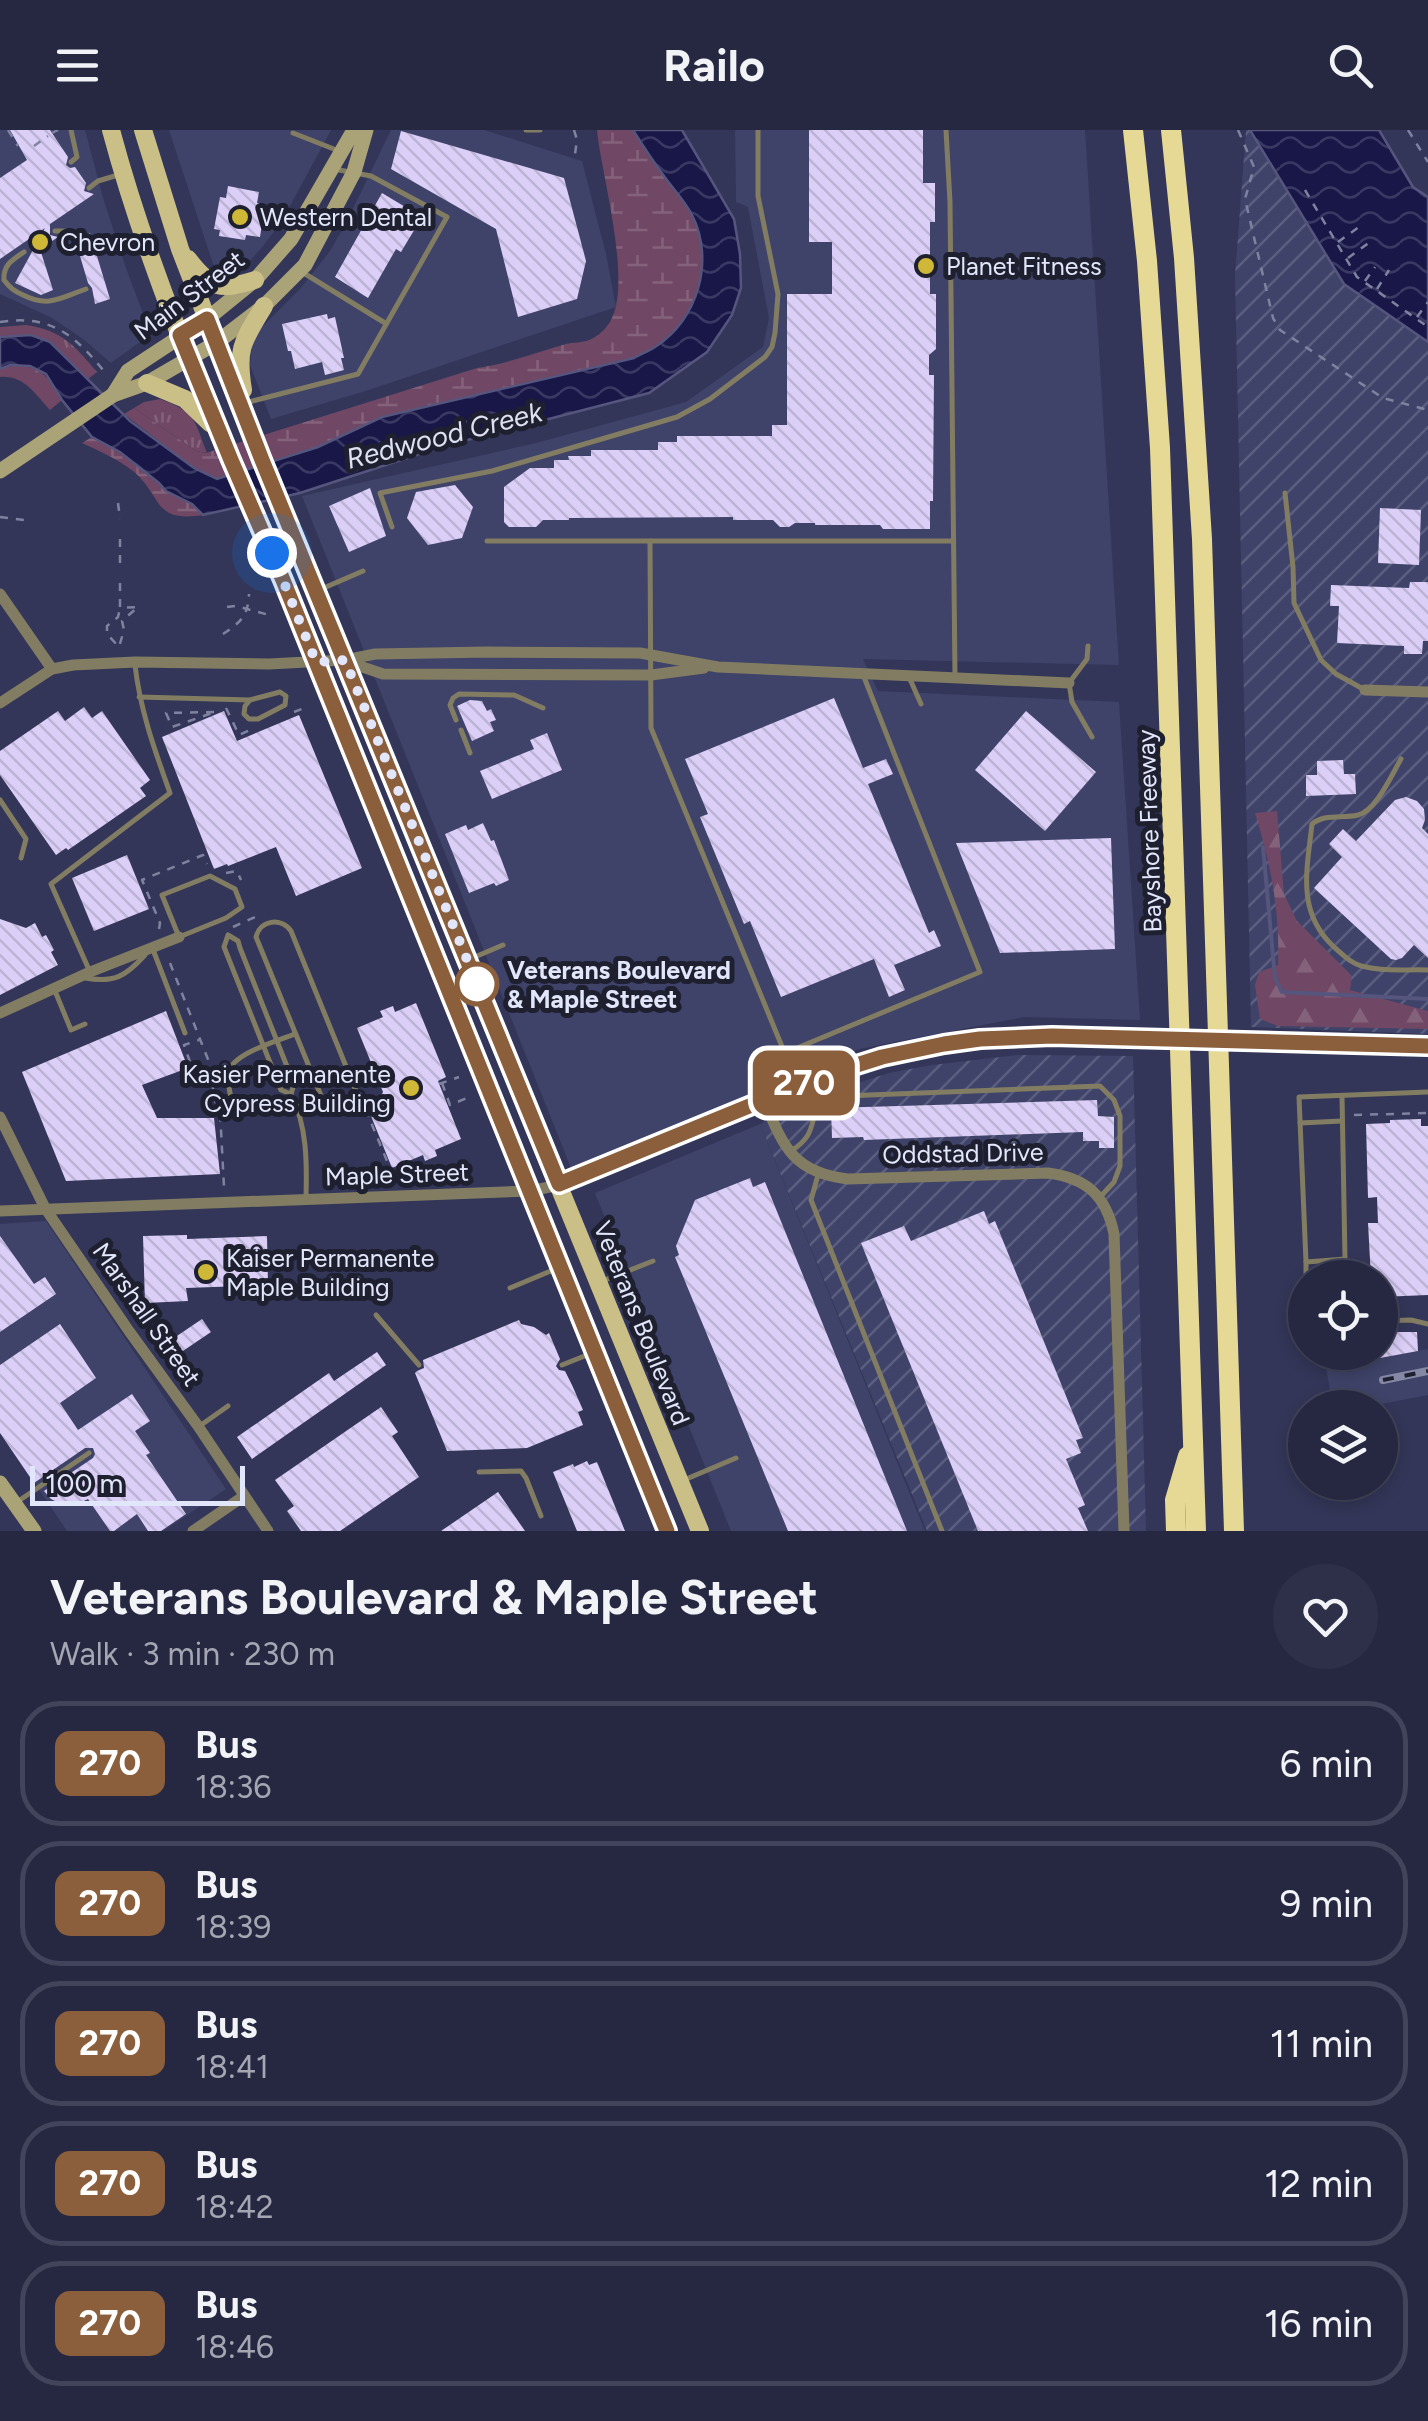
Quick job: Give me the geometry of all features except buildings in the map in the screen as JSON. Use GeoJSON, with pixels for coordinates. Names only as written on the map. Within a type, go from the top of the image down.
{"type":"FeatureCollection","features":[{"type":"Feature","properties":{"kind":"highway","name":"Bayshore Freeway"},"geometry":{"type":"LineString","coordinates":[[1134,130],[1162,484],[1196,1531]]}},
{"type":"Feature","properties":{"kind":"highway"},"geometry":{"type":"LineString","coordinates":[[1172,130],[1202,539],[1234,1531]]}},
{"type":"Feature","properties":{"kind":"highway"},"geometry":{"type":"LineString","coordinates":[[1230,1434],[1242,1531]]}},
{"type":"Feature","properties":{"kind":"highway"},"geometry":{"type":"LineString","coordinates":[[1176,1531],[1176,1500],[1194,1435]]}},
{"type":"Feature","properties":{"kind":"main road"},"geometry":{"type":"LineString","coordinates":[[111,130],[144,240],[189,360],[272,553],[667,1531]]}},
{"type":"Feature","properties":{"kind":"main road","name":"Veterans Boulevard"},"geometry":{"type":"LineString","coordinates":[[143,130],[180,248],[216,343],[700,1531]]}},
{"type":"Feature","properties":{"kind":"main road"},"geometry":{"type":"LineString","coordinates":[[180,248],[198,272],[217,286],[231,288],[255,280]]}},
{"type":"Feature","properties":{"kind":"main road"},"geometry":{"type":"LineString","coordinates":[[246,412],[241,345],[264,306]]}},
{"type":"Feature","properties":{"kind":"main road"},"geometry":{"type":"LineString","coordinates":[[147,383],[184,399],[220,435]]}},
{"type":"Feature","properties":{"kind":"main road"},"geometry":{"type":"LineString","coordinates":[[594,1352],[637,1376]]}},
{"type":"Feature","properties":{"kind":"street","name":"Main Street"},"geometry":{"type":"LineString","coordinates":[[0,471],[115,391],[128,371],[207,319],[255,280],[291,239],[354,130]]}},
{"type":"Feature","properties":{"kind":"street","name":"Main Street"},"geometry":{"type":"LineString","coordinates":[[115,391],[147,383],[216,343],[264,306],[306,264],[354,172],[366,130]]}},
{"type":"Feature","properties":{"kind":"street"},"geometry":{"type":"LineString","coordinates":[[0,594],[52,668]]}},
{"type":"Feature","properties":{"kind":"street"},"geometry":{"type":"LineString","coordinates":[[0,704],[52,668],[98,662],[316,662],[375,654],[640,654],[718,667],[1069,683]]}},
{"type":"Feature","properties":{"kind":"street"},"geometry":{"type":"LineString","coordinates":[[345,660],[383,674],[651,675],[718,667]]}},
{"type":"Feature","properties":{"kind":"street"},"geometry":{"type":"LineString","coordinates":[[1364,690],[1428,692]]}},
{"type":"Feature","properties":{"kind":"street"},"geometry":{"type":"LineString","coordinates":[[0,1013],[179,936]]}},
{"type":"Feature","properties":{"kind":"street","name":"Maple Street"},"geometry":{"type":"LineString","coordinates":[[0,1211],[530,1191],[559,1184],[798,1086],[882,1057],[980,1039],[1052,1036],[1428,1046]]}},
{"type":"Feature","properties":{"kind":"street"},"geometry":{"type":"LineString","coordinates":[[764,1100],[790,1152],[804,1167],[818,1174]]}},
{"type":"Feature","properties":{"kind":"street","name":"Marshall Street"},"geometry":{"type":"LineString","coordinates":[[0,1117],[46,1208],[268,1531]]}},
{"type":"Feature","properties":{"kind":"street","name":"Oddstad Drive"},"geometry":{"type":"LineString","coordinates":[[818,1174],[848,1179],[1048,1172],[1080,1181],[1100,1198]]}},
{"type":"Feature","properties":{"kind":"street"},"geometry":{"type":"LineString","coordinates":[[1100,1198],[1111,1217],[1114,1234],[1124,1531]]}},
{"type":"Feature","properties":{"kind":"street"},"geometry":{"type":"LineString","coordinates":[[0,1483],[34,1531]]}},
{"type":"Feature","properties":{"kind":"street"},"geometry":{"type":"LineString","coordinates":[[193,1531],[244,1496]]}},
{"type":"Feature","properties":{"kind":"lane"},"geometry":{"type":"LineString","coordinates":[[70,130],[78,158],[71,162]]}},
{"type":"Feature","properties":{"kind":"lane"},"geometry":{"type":"LineString","coordinates":[[526,130],[540,130]]}},
{"type":"Feature","properties":{"kind":"lane"},"geometry":{"type":"LineString","coordinates":[[392,527],[380,492],[492,471],[677,417],[710,399],[765,357],[776,332],[778,294],[758,196],[758,130]]}},
{"type":"Feature","properties":{"kind":"lane"},"geometry":{"type":"LineString","coordinates":[[946,130],[955,677]]}},
{"type":"Feature","properties":{"kind":"lane"},"geometry":{"type":"LineString","coordinates":[[293,133],[342,152]]}},
{"type":"Feature","properties":{"kind":"lane"},"geometry":{"type":"LineString","coordinates":[[246,412],[358,374],[447,217],[370,176],[331,169]]}},
{"type":"Feature","properties":{"kind":"lane"},"geometry":{"type":"LineString","coordinates":[[89,188],[98,180],[123,173]]}},
{"type":"Feature","properties":{"kind":"lane"},"geometry":{"type":"LineString","coordinates":[[55,231],[64,231]]}},
{"type":"Feature","properties":{"kind":"lane"},"geometry":{"type":"LineString","coordinates":[[24,252],[5,268],[4,280],[11,289],[45,303],[86,289]]}},
{"type":"Feature","properties":{"kind":"lane"},"geometry":{"type":"LineString","coordinates":[[299,270],[385,323]]}},
{"type":"Feature","properties":{"kind":"lane"},"geometry":{"type":"LineString","coordinates":[[1285,493],[1294,603],[1321,660],[1364,690]]}},
{"type":"Feature","properties":{"kind":"lane"},"geometry":{"type":"LineString","coordinates":[[487,541],[954,541]]}},
{"type":"Feature","properties":{"kind":"lane"},"geometry":{"type":"LineString","coordinates":[[650,541],[652,728],[798,1086]]}},
{"type":"Feature","properties":{"kind":"lane"},"geometry":{"type":"LineString","coordinates":[[316,591],[364,572]]}},
{"type":"Feature","properties":{"kind":"lane"},"geometry":{"type":"LineString","coordinates":[[1088,646],[1088,660],[1069,683],[1072,702],[1092,737]]}},
{"type":"Feature","properties":{"kind":"lane"},"geometry":{"type":"LineString","coordinates":[[85,974],[51,884],[170,793],[139,698],[135,662]]}},
{"type":"Feature","properties":{"kind":"lane"},"geometry":{"type":"LineString","coordinates":[[784,1053],[980,972],[863,674]]}},
{"type":"Feature","properties":{"kind":"lane"},"geometry":{"type":"LineString","coordinates":[[909,677],[920,704]]}},
{"type":"Feature","properties":{"kind":"lane"},"geometry":{"type":"LineString","coordinates":[[139,698],[250,700],[272,692],[286,696],[285,705],[258,719],[249,719],[244,714],[244,706],[250,700]]}},
{"type":"Feature","properties":{"kind":"lane"},"geometry":{"type":"LineString","coordinates":[[456,720],[451,700],[460,694],[514,695],[543,708]]}},
{"type":"Feature","properties":{"kind":"lane"},"geometry":{"type":"LineString","coordinates":[[460,730],[470,753]]}},
{"type":"Feature","properties":{"kind":"lane"},"geometry":{"type":"LineString","coordinates":[[1402,758],[1372,807],[1362,814],[1321,817],[1312,824],[1305,885],[1313,922],[1349,961],[1363,967],[1428,970]]}},
{"type":"Feature","properties":{"kind":"lane"},"geometry":{"type":"LineString","coordinates":[[0,800],[26,839],[21,858]]}},
{"type":"Feature","properties":{"kind":"lane"},"geometry":{"type":"LineString","coordinates":[[210,876],[235,889],[242,907],[226,918],[179,936],[162,895],[210,876]]}},
{"type":"Feature","properties":{"kind":"lane"},"geometry":{"type":"LineString","coordinates":[[226,918],[224,947],[281,1090],[291,1094]]}},
{"type":"Feature","properties":{"kind":"lane"},"geometry":{"type":"LineString","coordinates":[[295,1034],[235,1062],[228,1076],[232,1102],[240,1108],[349,1102],[356,1091],[291,931],[283,922],[276,921],[262,926],[256,937],[324,1103]]}},
{"type":"Feature","properties":{"kind":"lane"},"geometry":{"type":"LineString","coordinates":[[228,932],[238,941],[294,1084],[291,1094],[305,1144],[306,1200]]}},
{"type":"Feature","properties":{"kind":"lane"},"geometry":{"type":"LineString","coordinates":[[467,960],[503,945]]}},
{"type":"Feature","properties":{"kind":"lane"},"geometry":{"type":"LineString","coordinates":[[152,947],[185,1033]]}},
{"type":"Feature","properties":{"kind":"lane"},"geometry":{"type":"LineString","coordinates":[[54,988],[71,1030],[85,1024]]}},
{"type":"Feature","properties":{"kind":"lane"},"geometry":{"type":"LineString","coordinates":[[790,1152],[812,1131],[818,1104],[827,1099],[1100,1086],[1114,1100],[1120,1116],[1120,1166],[1114,1182],[1100,1198]]}},
{"type":"Feature","properties":{"kind":"lane"},"geometry":{"type":"LineString","coordinates":[[1306,1260],[1299,1097],[1428,1092]]}},
{"type":"Feature","properties":{"kind":"lane"},"geometry":{"type":"LineString","coordinates":[[1332,1260],[1345,1259],[1342,1096]]}},
{"type":"Feature","properties":{"kind":"lane"},"geometry":{"type":"LineString","coordinates":[[1300,1123],[1342,1118]]}},
{"type":"Feature","properties":{"kind":"lane"},"geometry":{"type":"LineString","coordinates":[[818,1174],[811,1200],[942,1531]]}},
{"type":"Feature","properties":{"kind":"lane"},"geometry":{"type":"LineString","coordinates":[[598,1283],[654,1261]]}},
{"type":"Feature","properties":{"kind":"lane"},"geometry":{"type":"LineString","coordinates":[[510,1288],[561,1267]]}},
{"type":"Feature","properties":{"kind":"lane"},"geometry":{"type":"LineString","coordinates":[[376,1315],[419,1365]]}},
{"type":"Feature","properties":{"kind":"lane"},"geometry":{"type":"LineString","coordinates":[[1398,1320],[1428,1324]]}},
{"type":"Feature","properties":{"kind":"lane"},"geometry":{"type":"LineString","coordinates":[[562,1365],[594,1352]]}},
{"type":"Feature","properties":{"kind":"lane"},"geometry":{"type":"LineString","coordinates":[[198,1426],[228,1406]]}},
{"type":"Feature","properties":{"kind":"lane"},"geometry":{"type":"LineString","coordinates":[[15,1504],[89,1453]]}},
{"type":"Feature","properties":{"kind":"lane"},"geometry":{"type":"LineString","coordinates":[[680,1482],[736,1458]]}},
{"type":"Feature","properties":{"kind":"lane"},"geometry":{"type":"LineString","coordinates":[[479,1472],[520,1471],[541,1516]]}},
{"type":"Feature","properties":{"kind":"path"},"geometry":{"type":"LineString","coordinates":[[8,130],[18,146]]}},
{"type":"Feature","properties":{"kind":"path"},"geometry":{"type":"LineString","coordinates":[[34,146],[58,130]]}},
{"type":"Feature","properties":{"kind":"path"},"geometry":{"type":"LineString","coordinates":[[574,130],[578,140],[575,154]]}},
{"type":"Feature","properties":{"kind":"path"},"geometry":{"type":"LineString","coordinates":[[1238,130],[1254,167],[1245,200],[1280,330],[1384,398],[1428,410]]}},
{"type":"Feature","properties":{"kind":"path"},"geometry":{"type":"LineString","coordinates":[[1408,130],[1428,162]]}},
{"type":"Feature","properties":{"kind":"path"},"geometry":{"type":"LineString","coordinates":[[1305,190],[1357,277],[1428,326]]}},
{"type":"Feature","properties":{"kind":"path"},"geometry":{"type":"LineString","coordinates":[[1336,243],[1359,227]]}},
{"type":"Feature","properties":{"kind":"path"},"geometry":{"type":"LineString","coordinates":[[1346,259],[1370,242]]}},
{"type":"Feature","properties":{"kind":"path"},"geometry":{"type":"LineString","coordinates":[[1364,282],[1375,267]]}},
{"type":"Feature","properties":{"kind":"path"},"geometry":{"type":"LineString","coordinates":[[1376,290],[1389,270]]}},
{"type":"Feature","properties":{"kind":"path"},"geometry":{"type":"LineString","coordinates":[[1416,318],[1428,302]]}},
{"type":"Feature","properties":{"kind":"path"},"geometry":{"type":"LineString","coordinates":[[0,322],[30,320],[58,328],[76,340],[115,391]]}},
{"type":"Feature","properties":{"kind":"path"},"geometry":{"type":"LineString","coordinates":[[118,503],[120,519]]}},
{"type":"Feature","properties":{"kind":"path"},"geometry":{"type":"LineString","coordinates":[[0,517],[24,520]]}},
{"type":"Feature","properties":{"kind":"path"},"geometry":{"type":"LineString","coordinates":[[120,539],[120,564]]}},
{"type":"Feature","properties":{"kind":"path"},"geometry":{"type":"LineString","coordinates":[[120,584],[120,608],[120,619],[124,630],[119,647],[107,634],[107,626],[120,619],[138,607],[120,608]]}},
{"type":"Feature","properties":{"kind":"path"},"geometry":{"type":"LineString","coordinates":[[223,634],[238,624],[248,609],[249,594]]}},
{"type":"Feature","properties":{"kind":"path"},"geometry":{"type":"LineString","coordinates":[[227,608],[236,606],[269,615]]}},
{"type":"Feature","properties":{"kind":"path"},"geometry":{"type":"LineString","coordinates":[[290,714],[307,707]]}},
{"type":"Feature","properties":{"kind":"path"},"geometry":{"type":"LineString","coordinates":[[214,712],[166,714],[172,727],[226,708],[238,735],[256,728]]}},
{"type":"Feature","properties":{"kind":"path"},"geometry":{"type":"LineString","coordinates":[[184,712],[188,722]]}},
{"type":"Feature","properties":{"kind":"path"},"geometry":{"type":"LineString","coordinates":[[160,929],[142,880],[203,855],[209,870]]}},
{"type":"Feature","properties":{"kind":"path"},"geometry":{"type":"LineString","coordinates":[[219,872],[237,870],[243,886]]}},
{"type":"Feature","properties":{"kind":"path"},"geometry":{"type":"LineString","coordinates":[[228,932],[256,917],[250,902]]}},
{"type":"Feature","properties":{"kind":"path"},"geometry":{"type":"LineString","coordinates":[[170,963],[211,1067],[214,1098],[220,1111],[224,1187]]}},
{"type":"Feature","properties":{"kind":"path"},"geometry":{"type":"LineString","coordinates":[[190,1062],[184,1046],[200,1040]]}},
{"type":"Feature","properties":{"kind":"path"},"geometry":{"type":"LineString","coordinates":[[458,1076],[440,1083],[450,1105],[467,1098]]}},
{"type":"Feature","properties":{"kind":"path"},"geometry":{"type":"LineString","coordinates":[[205,1099],[214,1098]]}},
{"type":"Feature","properties":{"kind":"path"},"geometry":{"type":"LineString","coordinates":[[379,1102],[366,1108],[392,1173],[403,1169],[404,1181]]}},
{"type":"Feature","properties":{"kind":"path"},"geometry":{"type":"LineString","coordinates":[[1342,1118],[1428,1113]]}},
{"type":"Feature","properties":{"kind":"shaded area"},"geometry":{"type":"Polygon","coordinates":[[[0,130],[85,130],[104,201],[151,334],[111,363],[52,318],[0,294],[0,130]]]}},
{"type":"Feature","properties":{"kind":"shaded area"},"geometry":{"type":"Polygon","coordinates":[[[169,130],[331,130],[283,219],[264,245],[235,271],[222,271],[213,264],[169,130]]]}},
{"type":"Feature","properties":{"kind":"shaded area"},"geometry":{"type":"Polygon","coordinates":[[[391,130],[484,130],[582,161],[616,307],[271,419],[250,365],[252,344],[258,331],[301,288],[330,251],[391,130]]]}},
{"type":"Feature","properties":{"kind":"shaded area"},"geometry":{"type":"Polygon","coordinates":[[[735,130],[1085,130],[1119,665],[863,659],[878,691],[1119,702],[1140,1020],[1024,1017],[859,1049],[571,1168],[302,496],[536,443],[686,402],[763,347],[769,318],[748,207],[736,202],[735,130]]]}},
{"type":"Feature","properties":{"kind":"shaded area"},"geometry":{"type":"Polygon","coordinates":[[[1246,130],[1250,130],[1344,284],[1428,342],[1428,1034],[1251,1027],[1235,276],[1246,130]]]}},
{"type":"Feature","properties":{"kind":"shaded area"},"geometry":{"type":"Polygon","coordinates":[[[1019,1055],[1133,1056],[1146,1531],[927,1531],[760,1124],[829,1092],[889,1073],[1019,1055]]]}},
{"type":"Feature","properties":{"kind":"shaded area"},"geometry":{"type":"Polygon","coordinates":[[[760,1124],[925,1531],[731,1531],[595,1193],[760,1124]]]}},
{"type":"Feature","properties":{"kind":"shaded area"},"geometry":{"type":"Polygon","coordinates":[[[46,1221],[226,1489],[163,1531],[67,1531],[0,1431],[0,1224],[46,1221]]]}},
{"type":"Feature","properties":{"kind":"shaded area"},"geometry":{"type":"Polygon","coordinates":[[[1428,1349],[1428,1395],[1398,1401],[1398,1390],[1330,1390],[1327,1370],[1398,1370],[1398,1354],[1428,1349]]]}},
{"type":"Feature","properties":{"kind":"green space"},"geometry":{"type":"Polygon","coordinates":[[[597,130],[633,130],[689,210],[699,232],[702,269],[692,305],[671,335],[656,347],[634,358],[382,417],[318,447],[217,479],[194,468],[124,414],[134,408],[196,451],[206,453],[477,368],[594,338],[606,328],[615,310],[618,287],[618,261],[597,130]]]}},
{"type":"Feature","properties":{"kind":"green space"},"geometry":{"type":"Polygon","coordinates":[[[26,325],[67,341],[97,372],[88,379],[42,340],[0,337],[0,327],[26,325]]]}},
{"type":"Feature","properties":{"kind":"green space"},"geometry":{"type":"Polygon","coordinates":[[[10,365],[42,373],[62,400],[50,410],[22,382],[0,377],[0,369],[10,365]]]}},
{"type":"Feature","properties":{"kind":"green space"},"geometry":{"type":"Polygon","coordinates":[[[160,399],[192,418],[207,453],[196,451],[134,408],[160,399]]]}},
{"type":"Feature","properties":{"kind":"green space"},"geometry":{"type":"Polygon","coordinates":[[[92,437],[120,452],[166,491],[192,504],[203,515],[175,515],[166,511],[133,471],[82,443],[92,437]]]}},
{"type":"Feature","properties":{"kind":"green space"},"geometry":{"type":"Polygon","coordinates":[[[1277,811],[1284,894],[1297,921],[1352,976],[1350,990],[1428,1011],[1428,1029],[1278,1026],[1260,1019],[1255,985],[1259,972],[1278,965],[1278,926],[1266,851],[1255,813],[1277,811]]]}},
{"type":"Feature","properties":{"kind":"water","name":"Redwood Creek"},"geometry":{"type":"Polygon","coordinates":[[[633,130],[682,130],[734,219],[740,254],[741,288],[732,315],[707,352],[649,393],[444,446],[300,493],[203,515],[192,504],[166,491],[120,452],[92,437],[46,374],[30,366],[0,369],[0,337],[31,335],[50,342],[130,421],[194,468],[217,479],[318,447],[382,417],[634,358],[655,347],[682,321],[698,288],[702,251],[689,210],[633,130]]]}},
{"type":"Feature","properties":{"kind":"water"},"geometry":{"type":"Polygon","coordinates":[[[1250,130],[1379,130],[1413,187],[1428,197],[1428,342],[1344,284],[1250,130]]]}},
{"type":"Feature","properties":{"kind":"waterway"},"geometry":{"type":"LineString","coordinates":[[1263,847],[1275,978],[1282,992],[1428,999]]}},
{"type":"Feature","properties":{"kind":"railway"},"geometry":{"type":"LineString","coordinates":[[1383,1380],[1428,1371]]}},
{"type":"Feature","properties":{"kind":"bus line","name":"270"},"geometry":{"type":"LineString","coordinates":[[667,1531],[180,335],[207,319],[559,1184],[825,1075],[882,1057],[944,1044],[1052,1036],[1428,1046]]}},
{"type":"Feature","properties":{"kind":"place","name":"Western Dental"},"geometry":{"type":"Point","coordinates":[240,217]}},
{"type":"Feature","properties":{"kind":"place","name":"Chevron"},"geometry":{"type":"Point","coordinates":[40,242]}},
{"type":"Feature","properties":{"kind":"place","name":"Planet Fitness"},"geometry":{"type":"Point","coordinates":[926,266]}},
{"type":"Feature","properties":{"kind":"place","name":"Veterans Boulevard & Maple Street"},"geometry":{"type":"Point","coordinates":[477,984]}},
{"type":"Feature","properties":{"kind":"place","name":"Kasier Permanente Cypress Building"},"geometry":{"type":"Point","coordinates":[411,1088]}},
{"type":"Feature","properties":{"kind":"place","name":"Kaiser Permanente Maple Building"},"geometry":{"type":"Point","coordinates":[206,1272]}},
{"type":"Feature","properties":{"kind":"route"},"geometry":{"type":"LineString","coordinates":[[272,553],[316,662],[345,660],[477,984]]}}]}
